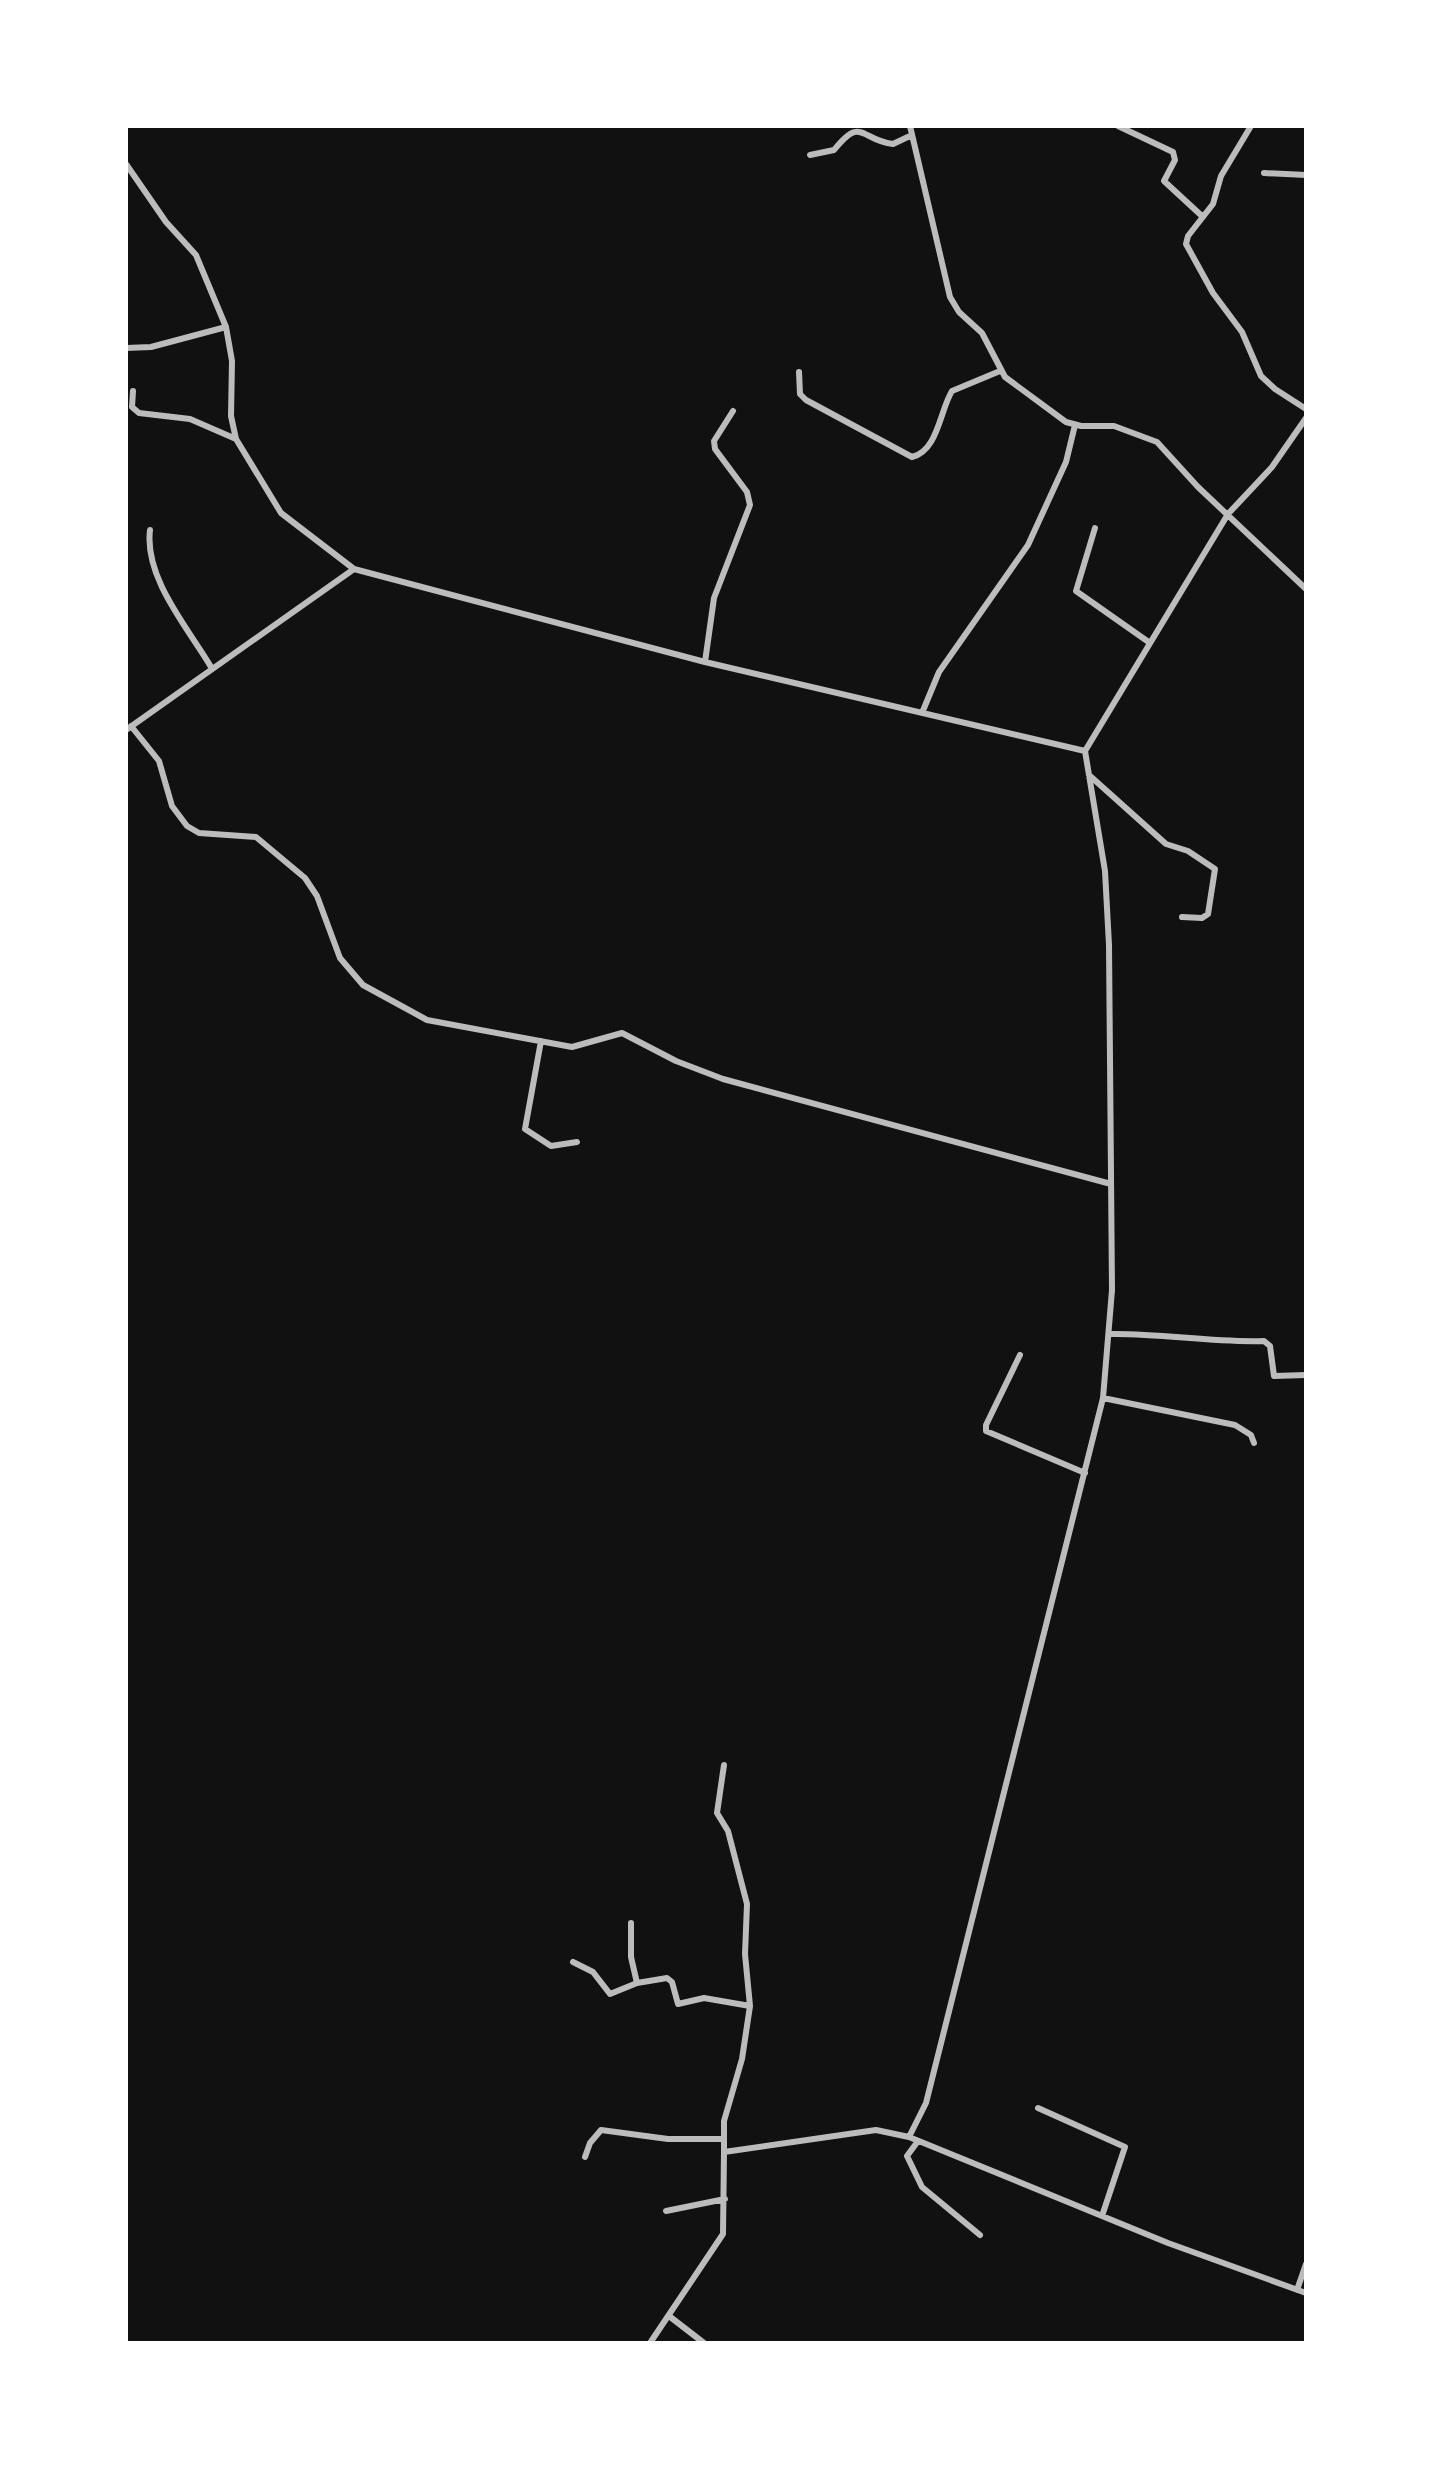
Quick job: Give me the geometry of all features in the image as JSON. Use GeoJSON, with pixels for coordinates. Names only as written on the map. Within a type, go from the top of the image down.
{"type":"FeatureCollection","features":[{"type":"Feature","properties":{"kind":"street"},"geometry":{"type":"LineString","coordinates":[[910,126],[950,297],[959,312],[987,340],[1000,371],[1075,425],[1114,426],[1147,436],[1167,451],[1190,479],[1306,589]]}},
{"type":"Feature","properties":{"kind":"street"},"geometry":{"type":"LineString","coordinates":[[1118,126],[1173,152],[1175,160],[1164,181],[1203,217]]}},
{"type":"Feature","properties":{"kind":"street"},"geometry":{"type":"LineString","coordinates":[[1251,126],[1221,176],[1213,204],[1186,244],[1213,293],[1242,332],[1261,376],[1306,409]]}},
{"type":"Feature","properties":{"kind":"street"},"geometry":{"type":"LineString","coordinates":[[810,155],[834,150],[848,133],[856,130],[893,144],[912,135]]}},
{"type":"Feature","properties":{"kind":"street"},"geometry":{"type":"LineString","coordinates":[[126,164],[166,222],[196,255],[226,327],[233,373],[231,416],[236,439],[281,513],[354,569],[705,662],[1085,751]]}},
{"type":"Feature","properties":{"kind":"street"},"geometry":{"type":"LineString","coordinates":[[1264,173],[1306,175]]}},
{"type":"Feature","properties":{"kind":"street"},"geometry":{"type":"LineString","coordinates":[[126,348],[151,347],[226,327]]}},
{"type":"Feature","properties":{"kind":"street"},"geometry":{"type":"LineString","coordinates":[[799,372],[800,394],[806,400],[916,457],[935,433],[952,391],[1000,371]]}},
{"type":"Feature","properties":{"kind":"street"},"geometry":{"type":"LineString","coordinates":[[133,391],[132,407],[139,413],[190,419],[236,439]]}},
{"type":"Feature","properties":{"kind":"street"},"geometry":{"type":"LineString","coordinates":[[705,662],[709,619],[716,590],[736,549],[750,505],[747,492],[715,449],[714,441],[733,411]]}},
{"type":"Feature","properties":{"kind":"street"},"geometry":{"type":"LineString","coordinates":[[909,2137],[926,2103],[1103,1398],[1110,1334],[1107,903],[1085,751],[1228,514],[1272,467],[1306,418]]}},
{"type":"Feature","properties":{"kind":"street"},"geometry":{"type":"LineString","coordinates":[[922,713],[939,672],[1028,545],[1063,470],[1075,425]]}},
{"type":"Feature","properties":{"kind":"street"},"geometry":{"type":"LineString","coordinates":[[1095,528],[1076,591],[1150,643]]}},
{"type":"Feature","properties":{"kind":"street"},"geometry":{"type":"LineString","coordinates":[[150,530],[151,556],[163,586],[211,667]]}},
{"type":"Feature","properties":{"kind":"street"},"geometry":{"type":"LineString","coordinates":[[354,569],[127,728],[159,761],[177,817],[187,826],[199,833],[256,837],[305,878],[317,896],[340,958],[363,985],[427,1020],[581,1047],[622,1033],[676,1061],[723,1079],[1111,1184]]}},
{"type":"Feature","properties":{"kind":"street"},"geometry":{"type":"LineString","coordinates":[[1089,775],[1166,844],[1188,851],[1215,869],[1208,914],[1202,918],[1182,917]]}},
{"type":"Feature","properties":{"kind":"street"},"geometry":{"type":"LineString","coordinates":[[541,1041],[525,1129],[551,1146],[577,1142]]}},
{"type":"Feature","properties":{"kind":"street"},"geometry":{"type":"LineString","coordinates":[[1110,1334],[1162,1334],[1214,1343],[1264,1341],[1270,1346],[1274,1376],[1306,1375]]}},
{"type":"Feature","properties":{"kind":"street"},"geometry":{"type":"LineString","coordinates":[[1020,1355],[986,1425],[986,1431],[1085,1473]]}},
{"type":"Feature","properties":{"kind":"street"},"geometry":{"type":"LineString","coordinates":[[1103,1398],[1235,1425],[1251,1435],[1254,1443]]}},
{"type":"Feature","properties":{"kind":"street"},"geometry":{"type":"LineString","coordinates":[[650,2343],[723,2234],[724,2121],[745,2042],[750,2006],[745,1954],[747,1904],[728,1831],[717,1813],[724,1765]]}},
{"type":"Feature","properties":{"kind":"street"},"geometry":{"type":"LineString","coordinates":[[631,1923],[631,1957],[637,1983]]}},
{"type":"Feature","properties":{"kind":"street"},"geometry":{"type":"LineString","coordinates":[[573,1962],[593,1972],[610,1994],[637,1983],[670,1979],[678,2004],[709,1998],[750,2006]]}},
{"type":"Feature","properties":{"kind":"street"},"geometry":{"type":"LineString","coordinates":[[1038,2108],[1125,2147],[1102,2216]]}},
{"type":"Feature","properties":{"kind":"street"},"geometry":{"type":"LineString","coordinates":[[585,2157],[590,2143],[601,2130],[668,2139],[723,2139]]}},
{"type":"Feature","properties":{"kind":"street"},"geometry":{"type":"LineString","coordinates":[[724,2152],[876,2130],[909,2137],[1102,2216],[1306,2293]]}},
{"type":"Feature","properties":{"kind":"street"},"geometry":{"type":"LineString","coordinates":[[918,2141],[907,2156],[922,2187],[980,2235]]}},
{"type":"Feature","properties":{"kind":"street"},"geometry":{"type":"LineString","coordinates":[[666,2211],[725,2199]]}},
{"type":"Feature","properties":{"kind":"street"},"geometry":{"type":"LineString","coordinates":[[1297,2290],[1306,2264]]}},
{"type":"Feature","properties":{"kind":"street"},"geometry":{"type":"LineString","coordinates":[[669,2316],[704,2343]]}}]}
